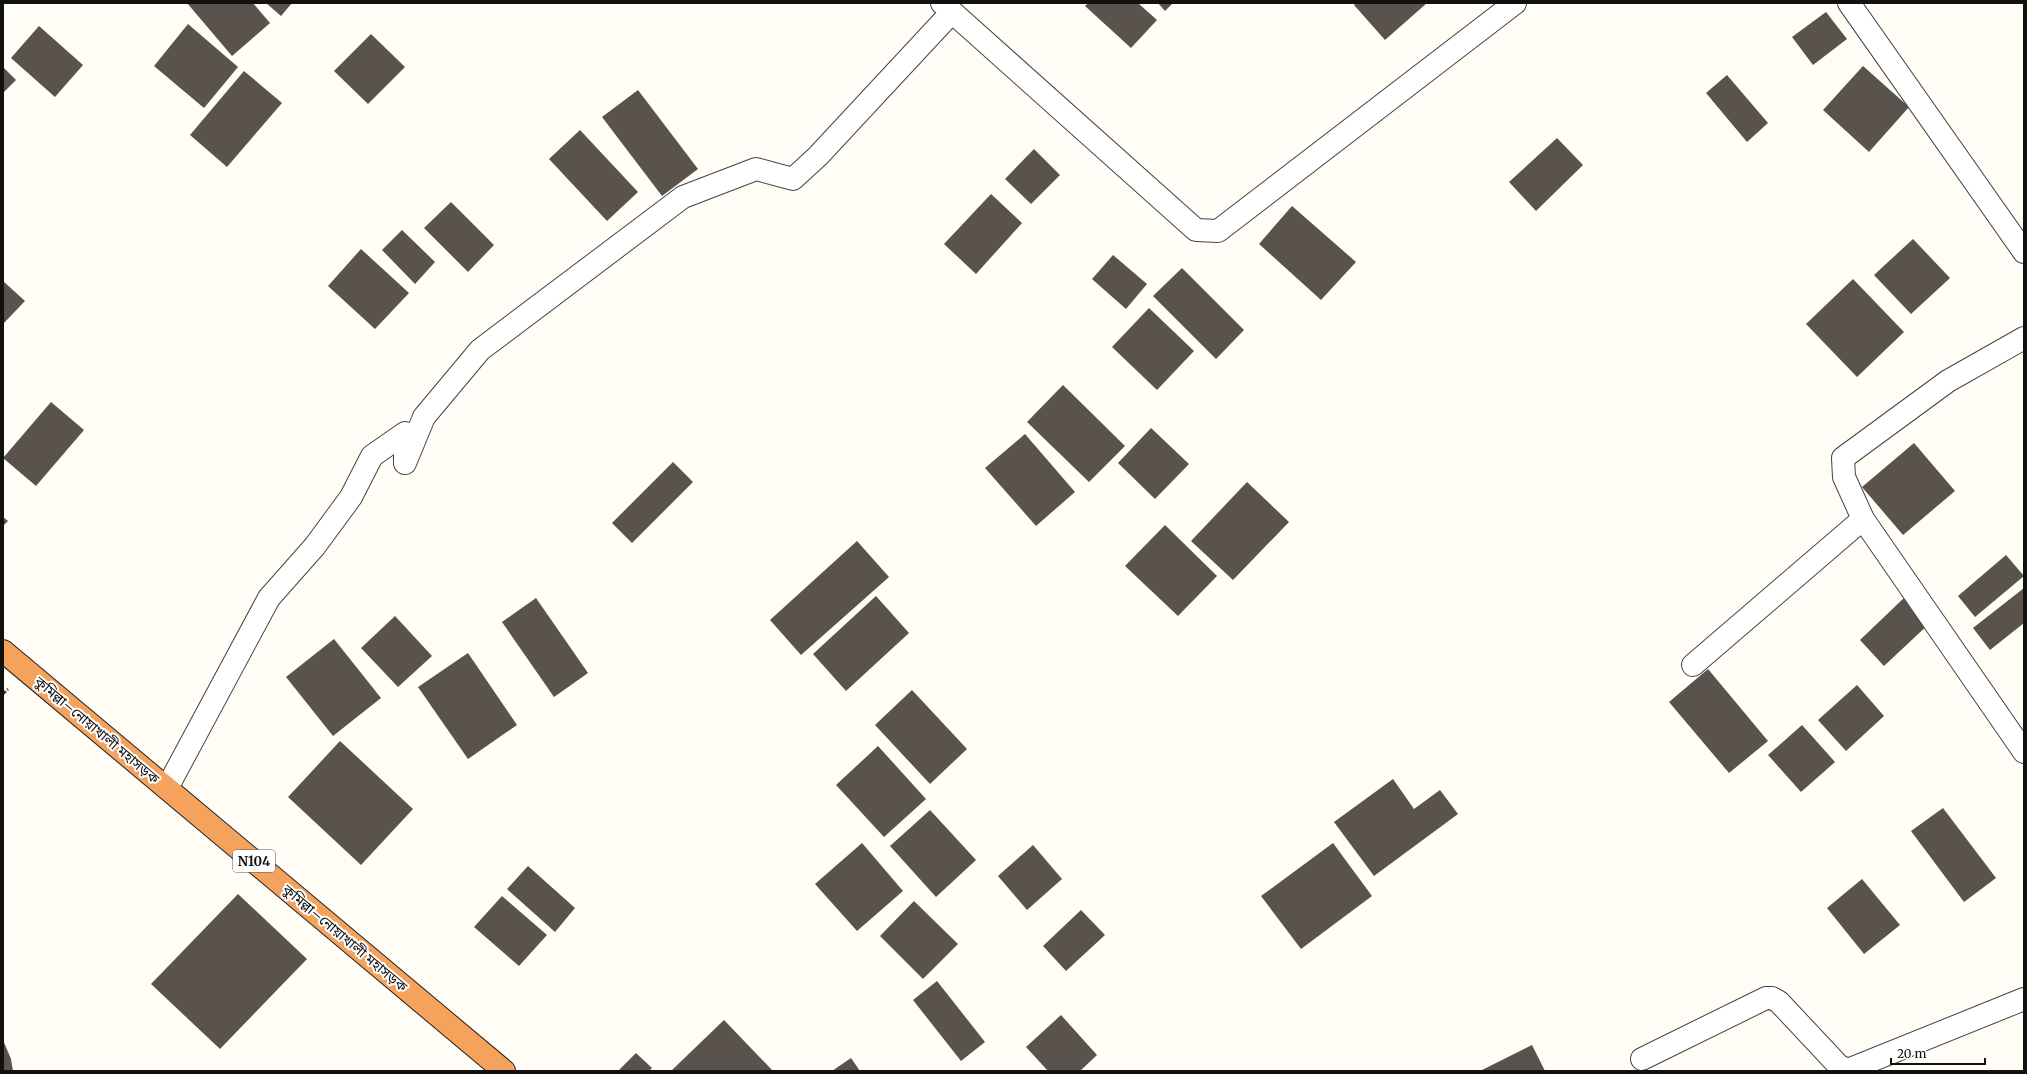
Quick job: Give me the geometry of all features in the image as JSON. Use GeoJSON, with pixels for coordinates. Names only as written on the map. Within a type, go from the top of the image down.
{"type":"FeatureCollection","features":[{"type":"Feature","properties":{"kind":"highway","name":"কুমিল্লা–নোয়াখালী মহাসড়ক"},"geometry":{"type":"LineString","coordinates":[[3,651],[504,1071]]}},
{"type":"Feature","properties":{"kind":"street"},"geometry":{"type":"LineString","coordinates":[[167,788],[269,598],[315,546],[351,497],[372,456],[405,433],[405,463],[424,417],[480,350],[683,197],[756,169],[792,180],[818,156],[947,7],[1196,230],[1218,230],[1515,3]]}},
{"type":"Feature","properties":{"kind":"street"},"geometry":{"type":"LineString","coordinates":[[1849,3],[2024,252]]}},
{"type":"Feature","properties":{"kind":"street"},"geometry":{"type":"LineString","coordinates":[[2024,338],[1948,381],[1843,458],[1844,477],[1863,519],[2024,752]]}},
{"type":"Feature","properties":{"kind":"street"},"geometry":{"type":"LineString","coordinates":[[1693,665],[1863,519]]}},
{"type":"Feature","properties":{"kind":"street"},"geometry":{"type":"LineString","coordinates":[[1642,1059],[1766,998],[1772,998],[1779,1002],[1839,1066],[1848,1070],[2024,999]]}},
{"type":"Feature","properties":{"kind":"building"},"geometry":{"type":"Polygon","coordinates":[[[187,3],[253,3],[270,23],[232,56],[187,3]]]}},
{"type":"Feature","properties":{"kind":"building"},"geometry":{"type":"Polygon","coordinates":[[[266,3],[292,3],[281,16],[266,3]]]}},
{"type":"Feature","properties":{"kind":"building"},"geometry":{"type":"Polygon","coordinates":[[[1088,3],[1138,3],[1157,20],[1131,48],[1085,6],[1088,3]]]}},
{"type":"Feature","properties":{"kind":"building"},"geometry":{"type":"Polygon","coordinates":[[[1158,3],[1173,3],[1165,11],[1158,3]]]}},
{"type":"Feature","properties":{"kind":"building"},"geometry":{"type":"Polygon","coordinates":[[[1356,3],[1427,3],[1385,40],[1354,5],[1356,3]]]}},
{"type":"Feature","properties":{"kind":"building"},"geometry":{"type":"Polygon","coordinates":[[[1826,12],[1847,39],[1813,65],[1792,37],[1826,12]]]}},
{"type":"Feature","properties":{"kind":"building"},"geometry":{"type":"Polygon","coordinates":[[[188,24],[238,67],[204,108],[154,66],[188,24]]]}},
{"type":"Feature","properties":{"kind":"building"},"geometry":{"type":"Polygon","coordinates":[[[39,26],[83,65],[55,97],[11,58],[39,26]]]}},
{"type":"Feature","properties":{"kind":"building"},"geometry":{"type":"Polygon","coordinates":[[[371,34],[405,67],[368,104],[334,71],[371,34]]]}},
{"type":"Feature","properties":{"kind":"building"},"geometry":{"type":"Polygon","coordinates":[[[1863,66],[1909,107],[1869,152],[1823,110],[1863,66]]]}},
{"type":"Feature","properties":{"kind":"building"},"geometry":{"type":"Polygon","coordinates":[[[3,67],[16,80],[3,93],[3,67]]]}},
{"type":"Feature","properties":{"kind":"building"},"geometry":{"type":"Polygon","coordinates":[[[244,71],[282,103],[227,167],[190,135],[244,71]]]}},
{"type":"Feature","properties":{"kind":"building"},"geometry":{"type":"Polygon","coordinates":[[[1727,75],[1768,123],[1747,142],[1706,93],[1727,75]]]}},
{"type":"Feature","properties":{"kind":"building"},"geometry":{"type":"Polygon","coordinates":[[[638,90],[698,169],[662,196],[602,117],[638,90]]]}},
{"type":"Feature","properties":{"kind":"building"},"geometry":{"type":"Polygon","coordinates":[[[580,130],[638,192],[607,221],[549,159],[580,130]]]}},
{"type":"Feature","properties":{"kind":"building"},"geometry":{"type":"Polygon","coordinates":[[[1557,138],[1583,165],[1536,211],[1509,182],[1557,138]]]}},
{"type":"Feature","properties":{"kind":"building"},"geometry":{"type":"Polygon","coordinates":[[[1034,149],[1060,175],[1031,204],[1005,179],[1034,149]]]}},
{"type":"Feature","properties":{"kind":"building"},"geometry":{"type":"Polygon","coordinates":[[[991,194],[1022,223],[976,274],[944,244],[991,194]]]}},
{"type":"Feature","properties":{"kind":"building"},"geometry":{"type":"Polygon","coordinates":[[[451,202],[494,245],[468,272],[424,228],[451,202]]]}},
{"type":"Feature","properties":{"kind":"building"},"geometry":{"type":"Polygon","coordinates":[[[1292,206],[1356,262],[1321,300],[1259,244],[1292,206]]]}},
{"type":"Feature","properties":{"kind":"building"},"geometry":{"type":"Polygon","coordinates":[[[402,230],[435,262],[415,284],[382,250],[402,230]]]}},
{"type":"Feature","properties":{"kind":"building"},"geometry":{"type":"Polygon","coordinates":[[[1913,239],[1950,278],[1911,314],[1874,275],[1913,239]]]}},
{"type":"Feature","properties":{"kind":"building"},"geometry":{"type":"Polygon","coordinates":[[[361,249],[409,293],[375,329],[328,286],[361,249]]]}},
{"type":"Feature","properties":{"kind":"building"},"geometry":{"type":"Polygon","coordinates":[[[1113,255],[1147,284],[1126,309],[1092,279],[1113,255]]]}},
{"type":"Feature","properties":{"kind":"building"},"geometry":{"type":"Polygon","coordinates":[[[1182,268],[1244,330],[1216,359],[1153,296],[1182,268]]]}},
{"type":"Feature","properties":{"kind":"building"},"geometry":{"type":"Polygon","coordinates":[[[1853,279],[1904,332],[1857,377],[1806,324],[1853,279]]]}},
{"type":"Feature","properties":{"kind":"building"},"geometry":{"type":"Polygon","coordinates":[[[3,281],[25,301],[3,324],[3,281]]]}},
{"type":"Feature","properties":{"kind":"building"},"geometry":{"type":"Polygon","coordinates":[[[1149,308],[1194,351],[1157,390],[1112,347],[1149,308]]]}},
{"type":"Feature","properties":{"kind":"building"},"geometry":{"type":"Polygon","coordinates":[[[1063,385],[1125,446],[1089,482],[1027,422],[1063,385]]]}},
{"type":"Feature","properties":{"kind":"building"},"geometry":{"type":"Polygon","coordinates":[[[51,402],[84,430],[36,486],[3,458],[51,402]]]}},
{"type":"Feature","properties":{"kind":"building"},"geometry":{"type":"Polygon","coordinates":[[[1151,428],[1189,464],[1155,499],[1118,463],[1151,428]]]}},
{"type":"Feature","properties":{"kind":"building"},"geometry":{"type":"Polygon","coordinates":[[[1025,434],[1075,492],[1036,526],[985,468],[1025,434]]]}},
{"type":"Feature","properties":{"kind":"building"},"geometry":{"type":"Polygon","coordinates":[[[1914,443],[1955,491],[1903,535],[1862,487],[1914,443]]]}},
{"type":"Feature","properties":{"kind":"building"},"geometry":{"type":"Polygon","coordinates":[[[673,462],[693,482],[632,543],[612,523],[673,462]]]}},
{"type":"Feature","properties":{"kind":"building"},"geometry":{"type":"Polygon","coordinates":[[[1247,482],[1289,522],[1233,580],[1191,541],[1247,482]]]}},
{"type":"Feature","properties":{"kind":"building"},"geometry":{"type":"Polygon","coordinates":[[[3,517],[8,521],[3,526],[3,517]]]}},
{"type":"Feature","properties":{"kind":"building"},"geometry":{"type":"Polygon","coordinates":[[[1165,525],[1217,576],[1178,616],[1125,566],[1165,525]]]}},
{"type":"Feature","properties":{"kind":"building"},"geometry":{"type":"Polygon","coordinates":[[[857,541],[889,577],[801,655],[770,620],[857,541]]]}},
{"type":"Feature","properties":{"kind":"building"},"geometry":{"type":"Polygon","coordinates":[[[2006,555],[2024,576],[1975,617],[1958,596],[2006,555]]]}},
{"type":"Feature","properties":{"kind":"building"},"geometry":{"type":"Polygon","coordinates":[[[2024,588],[2024,623],[1990,650],[1973,628],[2024,588]]]}},
{"type":"Feature","properties":{"kind":"building"},"geometry":{"type":"Polygon","coordinates":[[[876,596],[909,633],[846,691],[813,654],[876,596]]]}},
{"type":"Feature","properties":{"kind":"building"},"geometry":{"type":"Polygon","coordinates":[[[1906,596],[1931,622],[1884,666],[1860,640],[1906,596]]]}},
{"type":"Feature","properties":{"kind":"building"},"geometry":{"type":"Polygon","coordinates":[[[536,598],[588,673],[554,697],[502,622],[536,598]]]}},
{"type":"Feature","properties":{"kind":"building"},"geometry":{"type":"Polygon","coordinates":[[[395,616],[432,656],[398,687],[361,648],[395,616]]]}},
{"type":"Feature","properties":{"kind":"building"},"geometry":{"type":"Polygon","coordinates":[[[334,639],[381,698],[333,736],[286,677],[334,639]]]}},
{"type":"Feature","properties":{"kind":"building"},"geometry":{"type":"Polygon","coordinates":[[[468,653],[517,725],[468,759],[418,687],[468,653]]]}},
{"type":"Feature","properties":{"kind":"building"},"geometry":{"type":"Polygon","coordinates":[[[1708,669],[1768,741],[1729,773],[1669,702],[1708,669]]]}},
{"type":"Feature","properties":{"kind":"building"},"geometry":{"type":"Polygon","coordinates":[[[1857,685],[1884,716],[1846,751],[1818,720],[1857,685]]]}},
{"type":"Feature","properties":{"kind":"building"},"geometry":{"type":"Polygon","coordinates":[[[912,690],[967,749],[930,784],[875,725],[912,690]]]}},
{"type":"Feature","properties":{"kind":"building"},"geometry":{"type":"Polygon","coordinates":[[[1802,725],[1835,762],[1801,792],[1768,755],[1802,725]]]}},
{"type":"Feature","properties":{"kind":"building"},"geometry":{"type":"Polygon","coordinates":[[[340,741],[413,809],[361,865],[288,797],[340,741]]]}},
{"type":"Feature","properties":{"kind":"building"},"geometry":{"type":"Polygon","coordinates":[[[878,746],[926,799],[884,837],[836,785],[878,746]]]}},
{"type":"Feature","properties":{"kind":"building"},"geometry":{"type":"Polygon","coordinates":[[[1393,779],[1414,809],[1440,790],[1458,814],[1374,876],[1334,822],[1393,779]]]}},
{"type":"Feature","properties":{"kind":"building"},"geometry":{"type":"Polygon","coordinates":[[[1943,808],[1996,878],[1964,902],[1911,831],[1943,808]]]}},
{"type":"Feature","properties":{"kind":"building"},"geometry":{"type":"Polygon","coordinates":[[[930,810],[976,860],[936,897],[890,846],[930,810]]]}},
{"type":"Feature","properties":{"kind":"building"},"geometry":{"type":"Polygon","coordinates":[[[862,843],[903,891],[857,931],[815,884],[862,843]]]}},
{"type":"Feature","properties":{"kind":"building"},"geometry":{"type":"Polygon","coordinates":[[[1333,843],[1372,896],[1301,949],[1261,896],[1333,843]]]}},
{"type":"Feature","properties":{"kind":"building"},"geometry":{"type":"Polygon","coordinates":[[[1033,845],[1062,879],[1027,910],[998,876],[1033,845]]]}},
{"type":"Feature","properties":{"kind":"building"},"geometry":{"type":"Polygon","coordinates":[[[528,866],[575,908],[555,932],[507,889],[528,866]]]}},
{"type":"Feature","properties":{"kind":"building"},"geometry":{"type":"Polygon","coordinates":[[[1862,879],[1900,925],[1864,954],[1827,908],[1862,879]]]}},
{"type":"Feature","properties":{"kind":"building"},"geometry":{"type":"Polygon","coordinates":[[[238,894],[307,959],[220,1049],[151,984],[238,894]]]}},
{"type":"Feature","properties":{"kind":"building"},"geometry":{"type":"Polygon","coordinates":[[[502,896],[547,935],[519,966],[474,927],[502,896]]]}},
{"type":"Feature","properties":{"kind":"building"},"geometry":{"type":"Polygon","coordinates":[[[914,901],[958,944],[923,979],[880,936],[914,901]]]}},
{"type":"Feature","properties":{"kind":"building"},"geometry":{"type":"Polygon","coordinates":[[[1081,910],[1105,935],[1066,971],[1043,946],[1081,910]]]}},
{"type":"Feature","properties":{"kind":"building"},"geometry":{"type":"Polygon","coordinates":[[[937,981],[985,1042],[961,1061],[913,1000],[937,981]]]}},
{"type":"Feature","properties":{"kind":"building"},"geometry":{"type":"Polygon","coordinates":[[[1061,1015],[1097,1055],[1080,1071],[1048,1071],[1026,1047],[1061,1015]]]}},
{"type":"Feature","properties":{"kind":"building"},"geometry":{"type":"Polygon","coordinates":[[[724,1020],[773,1071],[671,1071],[724,1020]]]}},
{"type":"Feature","properties":{"kind":"building"},"geometry":{"type":"Polygon","coordinates":[[[3,1040],[11,1059],[13,1071],[3,1071],[3,1040]]]}},
{"type":"Feature","properties":{"kind":"building"},"geometry":{"type":"Polygon","coordinates":[[[1532,1045],[1545,1071],[1480,1071],[1532,1045]]]}},
{"type":"Feature","properties":{"kind":"building"},"geometry":{"type":"Polygon","coordinates":[[[636,1053],[652,1068],[649,1071],[618,1071],[636,1053]]]}},
{"type":"Feature","properties":{"kind":"building"},"geometry":{"type":"Polygon","coordinates":[[[851,1058],[860,1071],[832,1071],[851,1058]]]}}]}
